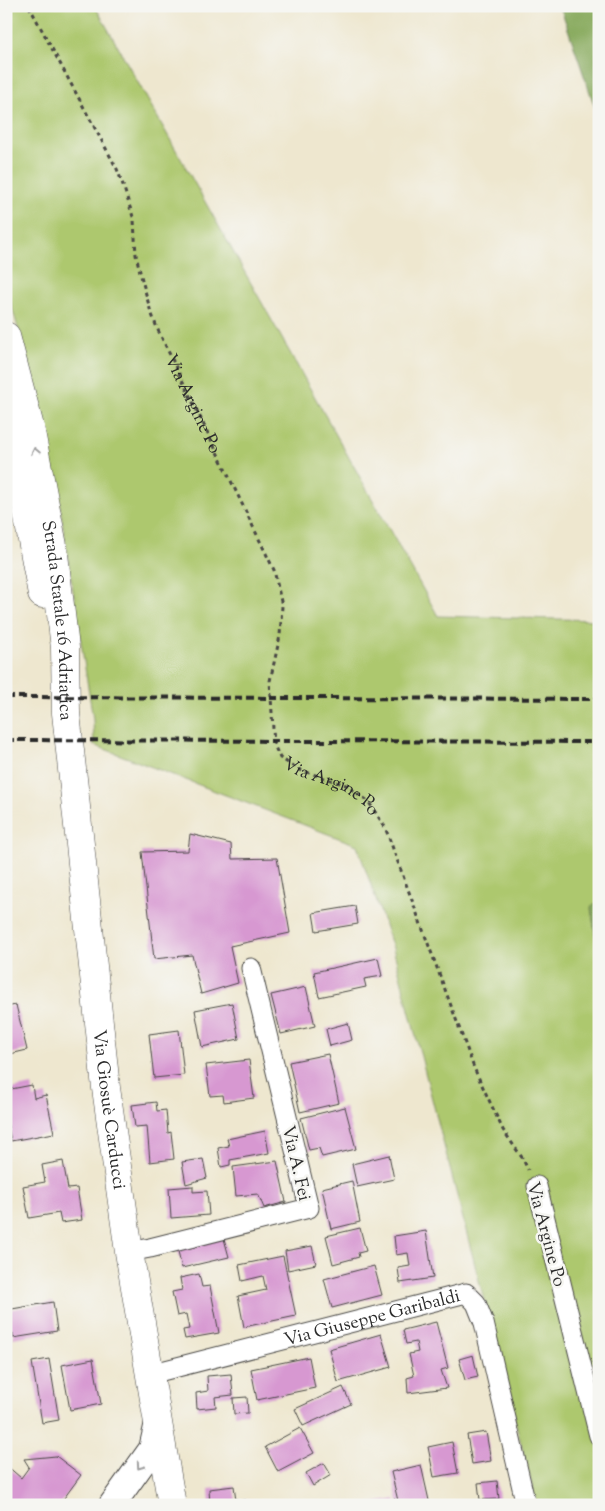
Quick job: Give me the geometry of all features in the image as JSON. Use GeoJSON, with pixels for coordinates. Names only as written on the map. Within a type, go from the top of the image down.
{"type":"FeatureCollection","features":[{"type":"Feature","properties":{"kind":"main road","name":"Strada Statale 16 Adriatica"},"geometry":{"type":"LineString","coordinates":[[8,346],[34,445],[53,546],[66,648],[66,713]]}},
{"type":"Feature","properties":{"kind":"main road","name":"Strada Statale 16 Adriatica"},"geometry":{"type":"LineString","coordinates":[[6,421],[21,480],[51,649],[66,713]]}},
{"type":"Feature","properties":{"kind":"main road","name":"Via Giosuè Carducci"},"geometry":{"type":"LineString","coordinates":[[66,713],[106,1088],[129,1252],[172,1505]]}},
{"type":"Feature","properties":{"kind":"main road"},"geometry":{"type":"LineString","coordinates":[[112,1505],[152,1448],[158,1423]]}},
{"type":"Feature","properties":{"kind":"street"},"geometry":{"type":"LineString","coordinates":[[6,470],[30,568],[44,604]]}},
{"type":"Feature","properties":{"kind":"street","name":"Via A. Fei"},"geometry":{"type":"LineString","coordinates":[[129,1252],[309,1208],[251,968]]}},
{"type":"Feature","properties":{"kind":"street","name":"Via Argine Po"},"geometry":{"type":"LineString","coordinates":[[536,1186],[599,1436]]}},
{"type":"Feature","properties":{"kind":"street","name":"Via Giuseppe Garibaldi"},"geometry":{"type":"LineString","coordinates":[[150,1374],[466,1293],[476,1303],[484,1323],[526,1505]]}},
{"type":"Feature","properties":{"kind":"path","name":"Via Argine Po"},"geometry":{"type":"LineString","coordinates":[[30,6],[117,169],[134,220],[136,255],[157,328],[274,570],[282,606],[280,636],[270,680],[274,745],[280,758],[300,770],[346,785],[368,801],[385,828],[474,1068],[503,1130],[523,1159],[536,1186]]}},
{"type":"Feature","properties":{"kind":"green space"},"geometry":{"type":"Polygon","coordinates":[[[6,6],[95,6],[438,616],[599,620],[599,902],[591,908],[599,957],[599,1505],[537,1505],[393,948],[357,845],[94,745],[93,719],[58,494],[32,377],[6,286],[6,6]]]}},
{"type":"Feature","properties":{"kind":"green space"},"geometry":{"type":"Polygon","coordinates":[[[560,6],[599,6],[599,119],[560,6]]]}},
{"type":"Feature","properties":{"kind":"green space"},"geometry":{"type":"Polygon","coordinates":[[[599,902],[599,957],[591,907],[599,902]]]}},
{"type":"Feature","properties":{"kind":"building"},"geometry":{"type":"Polygon","coordinates":[[[190,834],[231,844],[232,859],[277,858],[290,933],[230,946],[238,983],[201,994],[192,955],[154,959],[142,852],[188,851],[190,834]]]}},
{"type":"Feature","properties":{"kind":"building"},"geometry":{"type":"Polygon","coordinates":[[[355,906],[358,924],[316,931],[313,913],[355,906]]]}},
{"type":"Feature","properties":{"kind":"building"},"geometry":{"type":"Polygon","coordinates":[[[378,958],[382,976],[364,979],[366,987],[319,997],[314,972],[378,958]]]}},
{"type":"Feature","properties":{"kind":"building"},"geometry":{"type":"Polygon","coordinates":[[[306,987],[315,1026],[281,1034],[271,995],[306,987]]]}},
{"type":"Feature","properties":{"kind":"building"},"geometry":{"type":"Polygon","coordinates":[[[232,1003],[239,1039],[202,1047],[195,1010],[232,1003]]]}},
{"type":"Feature","properties":{"kind":"building"},"geometry":{"type":"Polygon","coordinates":[[[16,1005],[27,1050],[6,1055],[6,1007],[16,1005]]]}},
{"type":"Feature","properties":{"kind":"building"},"geometry":{"type":"Polygon","coordinates":[[[348,1023],[352,1040],[330,1046],[326,1029],[348,1023]]]}},
{"type":"Feature","properties":{"kind":"building"},"geometry":{"type":"Polygon","coordinates":[[[179,1030],[184,1075],[154,1078],[149,1034],[179,1030]]]}},
{"type":"Feature","properties":{"kind":"building"},"geometry":{"type":"Polygon","coordinates":[[[328,1054],[339,1103],[300,1112],[289,1062],[328,1054]]]}},
{"type":"Feature","properties":{"kind":"building"},"geometry":{"type":"Polygon","coordinates":[[[249,1060],[254,1098],[224,1102],[223,1095],[210,1096],[206,1065],[249,1060]]]}},
{"type":"Feature","properties":{"kind":"building"},"geometry":{"type":"Polygon","coordinates":[[[32,1085],[34,1098],[46,1095],[54,1133],[11,1141],[6,1117],[6,1090],[32,1085]]]}},
{"type":"Feature","properties":{"kind":"building"},"geometry":{"type":"Polygon","coordinates":[[[156,1102],[157,1111],[166,1110],[168,1133],[171,1132],[174,1159],[150,1162],[147,1126],[135,1127],[132,1105],[156,1102]]]}},
{"type":"Feature","properties":{"kind":"building"},"geometry":{"type":"Polygon","coordinates":[[[345,1107],[356,1149],[322,1157],[319,1148],[309,1150],[301,1118],[345,1107]]]}},
{"type":"Feature","properties":{"kind":"building"},"geometry":{"type":"Polygon","coordinates":[[[265,1131],[269,1153],[230,1160],[230,1165],[221,1167],[218,1148],[229,1146],[227,1139],[265,1131]]]}},
{"type":"Feature","properties":{"kind":"building"},"geometry":{"type":"Polygon","coordinates":[[[389,1155],[394,1179],[357,1187],[352,1164],[389,1155]]]}},
{"type":"Feature","properties":{"kind":"building"},"geometry":{"type":"Polygon","coordinates":[[[203,1159],[207,1178],[186,1184],[182,1162],[203,1159]]]}},
{"type":"Feature","properties":{"kind":"building"},"geometry":{"type":"Polygon","coordinates":[[[63,1161],[68,1189],[77,1188],[82,1220],[61,1223],[59,1213],[29,1218],[23,1186],[45,1182],[42,1165],[63,1161]]]}},
{"type":"Feature","properties":{"kind":"building"},"geometry":{"type":"Polygon","coordinates":[[[277,1161],[286,1202],[264,1208],[258,1194],[236,1196],[233,1167],[277,1161]]]}},
{"type":"Feature","properties":{"kind":"building"},"geometry":{"type":"Polygon","coordinates":[[[352,1181],[360,1222],[331,1229],[322,1188],[352,1181]]]}},
{"type":"Feature","properties":{"kind":"building"},"geometry":{"type":"Polygon","coordinates":[[[193,1186],[193,1192],[207,1191],[209,1215],[171,1218],[169,1188],[193,1186]]]}},
{"type":"Feature","properties":{"kind":"building"},"geometry":{"type":"Polygon","coordinates":[[[360,1228],[366,1251],[358,1253],[359,1257],[333,1264],[326,1236],[360,1228]]]}},
{"type":"Feature","properties":{"kind":"building"},"geometry":{"type":"Polygon","coordinates":[[[426,1231],[433,1278],[400,1283],[398,1268],[410,1266],[408,1253],[396,1255],[394,1236],[426,1231]]]}},
{"type":"Feature","properties":{"kind":"building"},"geometry":{"type":"Polygon","coordinates":[[[223,1235],[229,1257],[182,1268],[177,1247],[223,1235]]]}},
{"type":"Feature","properties":{"kind":"building"},"geometry":{"type":"Polygon","coordinates":[[[312,1246],[316,1264],[288,1270],[285,1251],[312,1246]]]}},
{"type":"Feature","properties":{"kind":"building"},"geometry":{"type":"Polygon","coordinates":[[[283,1256],[296,1316],[244,1327],[238,1296],[266,1290],[263,1276],[242,1281],[239,1265],[283,1256]]]}},
{"type":"Feature","properties":{"kind":"building"},"geometry":{"type":"Polygon","coordinates":[[[374,1266],[382,1295],[332,1308],[324,1279],[374,1266]]]}},
{"type":"Feature","properties":{"kind":"building"},"geometry":{"type":"Polygon","coordinates":[[[199,1274],[202,1287],[210,1286],[219,1333],[185,1339],[183,1330],[189,1329],[186,1314],[177,1316],[172,1292],[182,1290],[180,1278],[199,1274]]]}},
{"type":"Feature","properties":{"kind":"building"},"geometry":{"type":"Polygon","coordinates":[[[53,1302],[57,1331],[13,1338],[13,1333],[6,1334],[6,1310],[53,1302]]]}},
{"type":"Feature","properties":{"kind":"building"},"geometry":{"type":"Polygon","coordinates":[[[436,1322],[448,1368],[441,1370],[447,1388],[408,1393],[407,1378],[414,1376],[409,1354],[418,1352],[416,1342],[406,1344],[403,1330],[436,1322]]]}},
{"type":"Feature","properties":{"kind":"building"},"geometry":{"type":"Polygon","coordinates":[[[381,1334],[391,1367],[338,1382],[329,1349],[381,1334]]]}},
{"type":"Feature","properties":{"kind":"building"},"geometry":{"type":"Polygon","coordinates":[[[473,1355],[478,1377],[465,1380],[459,1359],[473,1355]]]}},
{"type":"Feature","properties":{"kind":"building"},"geometry":{"type":"Polygon","coordinates":[[[309,1357],[315,1388],[257,1400],[251,1369],[309,1357]]]}},
{"type":"Feature","properties":{"kind":"building"},"geometry":{"type":"Polygon","coordinates":[[[49,1359],[59,1420],[42,1423],[32,1362],[49,1359]]]}},
{"type":"Feature","properties":{"kind":"building"},"geometry":{"type":"Polygon","coordinates":[[[93,1359],[101,1404],[70,1410],[62,1365],[93,1359]]]}},
{"type":"Feature","properties":{"kind":"building"},"geometry":{"type":"Polygon","coordinates":[[[231,1374],[233,1395],[215,1397],[216,1407],[197,1409],[196,1393],[208,1391],[207,1376],[231,1374]]]}},
{"type":"Feature","properties":{"kind":"building"},"geometry":{"type":"Polygon","coordinates":[[[343,1387],[351,1404],[303,1426],[295,1409],[343,1387]]]}},
{"type":"Feature","properties":{"kind":"building"},"geometry":{"type":"Polygon","coordinates":[[[247,1397],[248,1413],[234,1414],[233,1398],[247,1397]]]}},
{"type":"Feature","properties":{"kind":"building"},"geometry":{"type":"Polygon","coordinates":[[[300,1428],[314,1453],[278,1472],[265,1447],[300,1428]]]}},
{"type":"Feature","properties":{"kind":"building"},"geometry":{"type":"Polygon","coordinates":[[[486,1432],[491,1461],[472,1464],[467,1435],[486,1432]]]}},
{"type":"Feature","properties":{"kind":"building"},"geometry":{"type":"Polygon","coordinates":[[[452,1442],[458,1473],[434,1477],[428,1447],[452,1442]]]}},
{"type":"Feature","properties":{"kind":"building"},"geometry":{"type":"Polygon","coordinates":[[[56,1456],[81,1475],[59,1505],[6,1505],[6,1465],[21,1478],[29,1467],[24,1459],[56,1456]]]}},
{"type":"Feature","properties":{"kind":"building"},"geometry":{"type":"Polygon","coordinates":[[[324,1463],[331,1475],[313,1486],[306,1473],[324,1463]]]}},
{"type":"Feature","properties":{"kind":"building"},"geometry":{"type":"Polygon","coordinates":[[[421,1465],[430,1505],[399,1505],[391,1472],[421,1465]]]}},
{"type":"Feature","properties":{"kind":"building"},"geometry":{"type":"Polygon","coordinates":[[[497,1481],[499,1499],[480,1500],[478,1483],[497,1481]]]}},
{"type":"Feature","properties":{"kind":"building"},"geometry":{"type":"Polygon","coordinates":[[[234,1486],[236,1501],[245,1500],[245,1505],[210,1505],[209,1489],[234,1486]]]}},
{"type":"Feature","properties":{"kind":"building"},"geometry":{"type":"Polygon","coordinates":[[[395,1499],[396,1505],[368,1505],[368,1504],[395,1499]]]}},
{"type":"Feature","properties":{"kind":"railway"},"geometry":{"type":"LineString","coordinates":[[6,697],[599,699]]}},
{"type":"Feature","properties":{"kind":"railway"},"geometry":{"type":"LineString","coordinates":[[6,740],[599,742]]}}]}
